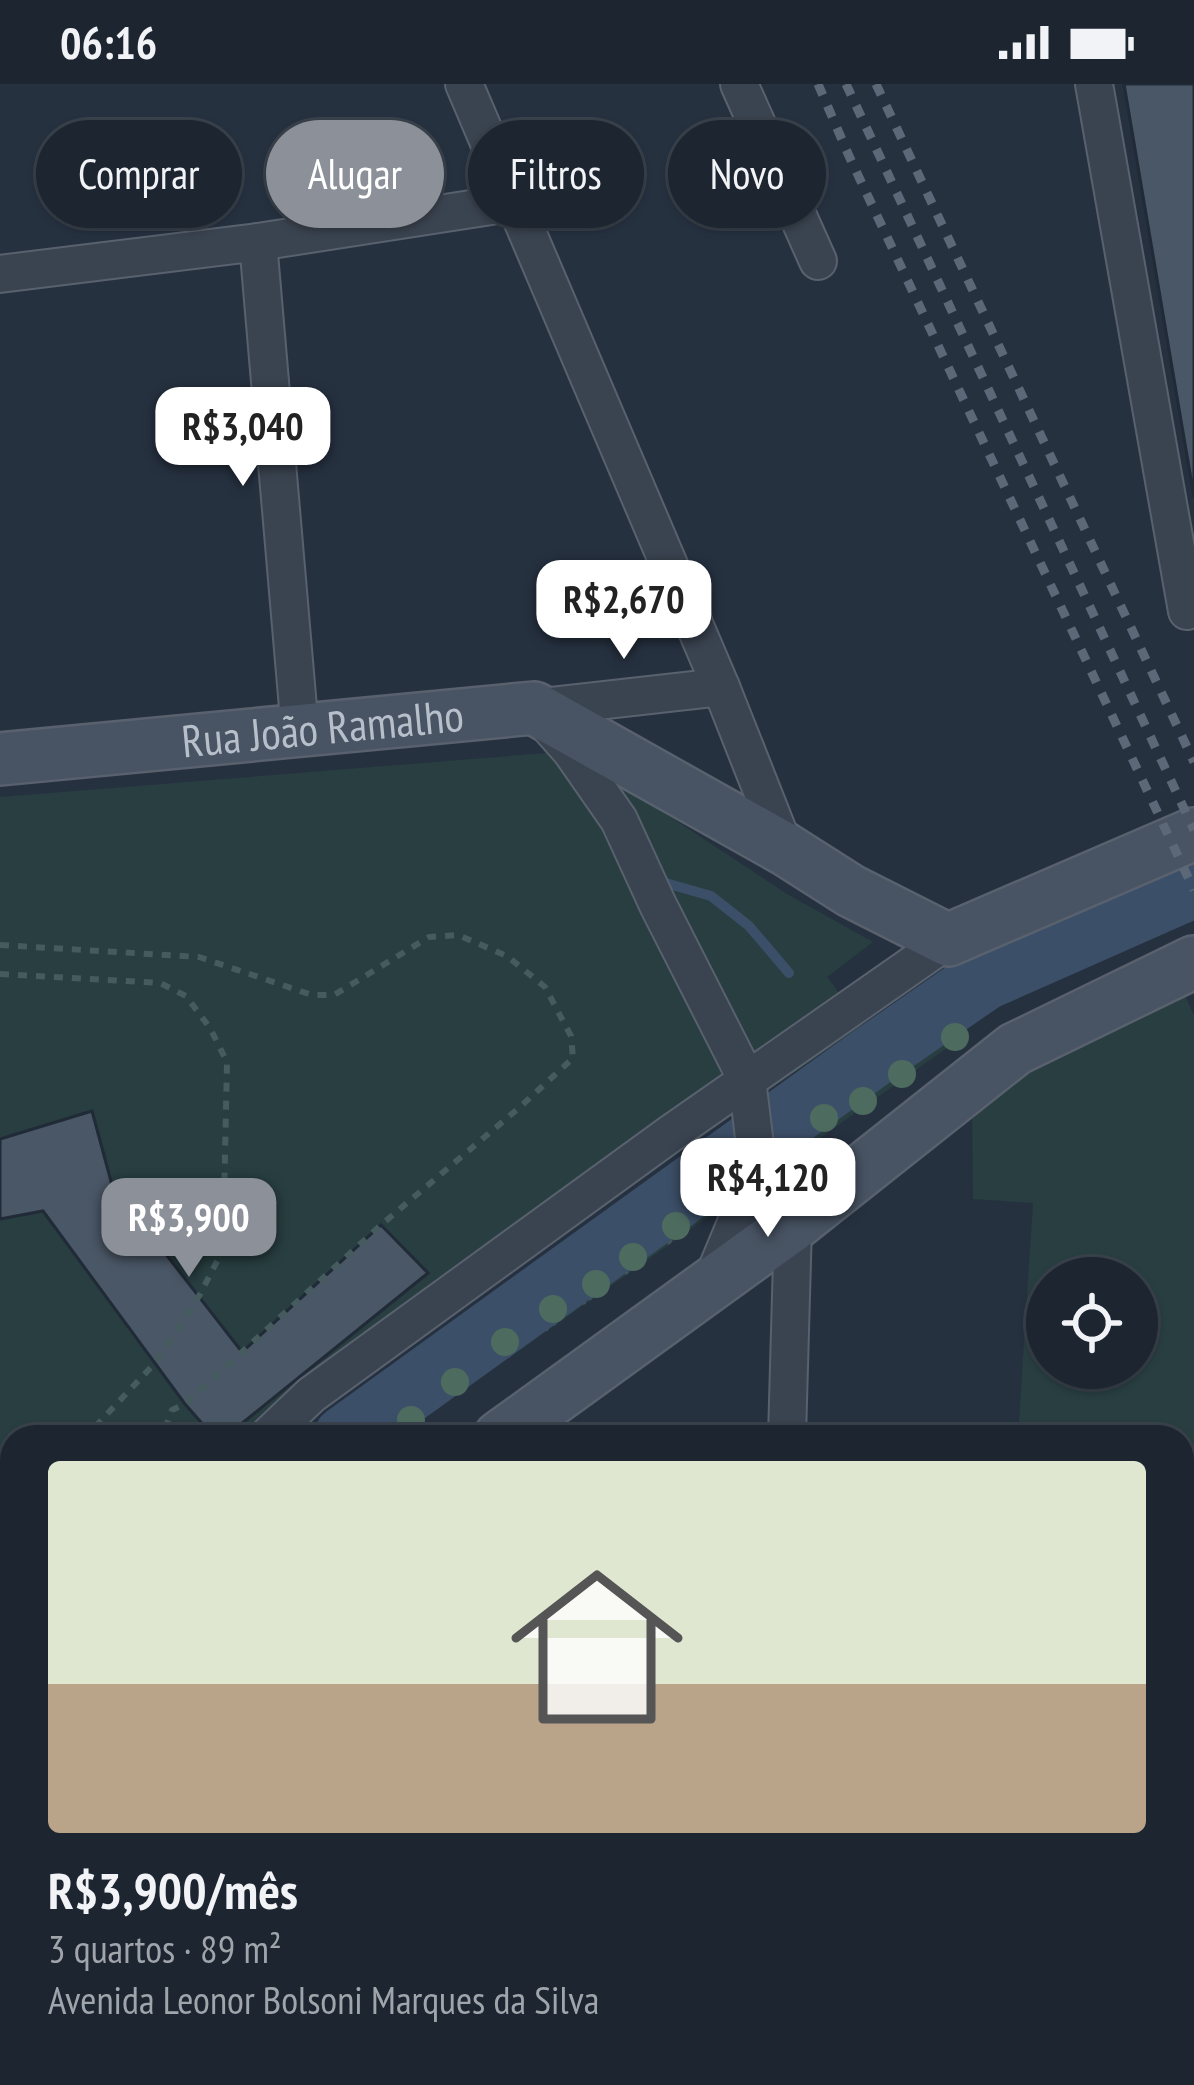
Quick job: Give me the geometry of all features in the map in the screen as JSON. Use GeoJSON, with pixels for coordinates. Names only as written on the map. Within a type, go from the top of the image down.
{"type":"FeatureCollection","features":[{"type":"Feature","properties":{"kind":"main road","name":"Rua João Ramalho"},"geometry":{"type":"LineString","coordinates":[[0,759],[534,708]]}},
{"type":"Feature","properties":{"kind":"main road"},"geometry":{"type":"LineString","coordinates":[[534,708],[851,891],[948,940],[1194,834]]}},
{"type":"Feature","properties":{"kind":"main road"},"geometry":{"type":"LineString","coordinates":[[516,1425],[793,1225],[1016,1049],[1194,962]]}},
{"type":"Feature","properties":{"kind":"street"},"geometry":{"type":"LineString","coordinates":[[464,84],[480,120]]}},
{"type":"Feature","properties":{"kind":"street"},"geometry":{"type":"LineString","coordinates":[[739,84],[818,261]]}},
{"type":"Feature","properties":{"kind":"street"},"geometry":{"type":"LineString","coordinates":[[1094,84],[1187,611]]}},
{"type":"Feature","properties":{"kind":"street"},"geometry":{"type":"LineString","coordinates":[[0,274],[468,209]]}},
{"type":"Feature","properties":{"kind":"street"},"geometry":{"type":"LineString","coordinates":[[527,228],[722,687],[784,849]]}},
{"type":"Feature","properties":{"kind":"street"},"geometry":{"type":"LineString","coordinates":[[258,242],[300,731]]}},
{"type":"Feature","properties":{"kind":"street"},"geometry":{"type":"LineString","coordinates":[[534,708],[722,687]]}},
{"type":"Feature","properties":{"kind":"street"},"geometry":{"type":"LineString","coordinates":[[534,708],[619,820],[747,1079],[758,1170],[711,1283]]}},
{"type":"Feature","properties":{"kind":"street"},"geometry":{"type":"LineString","coordinates":[[280,1425],[311,1395],[747,1079],[948,940]]}},
{"type":"Feature","properties":{"kind":"street"},"geometry":{"type":"LineString","coordinates":[[787,1425],[793,1225]]}},
{"type":"Feature","properties":{"kind":"path"},"geometry":{"type":"LineString","coordinates":[[0,945],[200,957],[312,995],[334,995],[429,937],[458,935],[507,956],[545,987],[571,1036],[573,1058],[185,1404],[172,1410],[166,1425]]}},
{"type":"Feature","properties":{"kind":"path"},"geometry":{"type":"LineString","coordinates":[[0,974],[160,983],[186,996],[227,1062],[224,1250],[155,1364],[97,1425]]}},
{"type":"Feature","properties":{"kind":"green space"},"geometry":{"type":"Polygon","coordinates":[[[571,751],[787,894],[873,942],[827,977],[864,1025],[331,1389],[296,1425],[0,1425],[0,797],[571,751]]]}},
{"type":"Feature","properties":{"kind":"green space"},"geometry":{"type":"Polygon","coordinates":[[[1182,990],[1194,1015],[1194,1425],[1019,1425],[1026,1312],[1026,1389],[1158,1389],[1158,1257],[1030,1257],[1033,1203],[973,1199],[972,1103],[1051,1051],[1182,990]]]}},
{"type":"Feature","properties":{"kind":"green space"},"geometry":{"type":"Polygon","coordinates":[[[960,1024],[968,1033],[414,1425],[383,1425],[960,1024]]]}},
{"type":"Feature","properties":{"kind":"building"},"geometry":{"type":"Polygon","coordinates":[[[1124,84],[1194,84],[1194,497],[1124,84]]]}},
{"type":"Feature","properties":{"kind":"building"},"geometry":{"type":"Polygon","coordinates":[[[92,1111],[112,1185],[242,1352],[381,1225],[428,1273],[240,1425],[203,1425],[43,1211],[0,1219],[0,1139],[92,1111]]]}},
{"type":"Feature","properties":{"kind":"waterway"},"geometry":{"type":"LineString","coordinates":[[662,882],[711,896],[749,926],[789,973]]}},
{"type":"Feature","properties":{"kind":"waterway"},"geometry":{"type":"LineString","coordinates":[[362,1425],[984,979],[1194,886]]}},
{"type":"Feature","properties":{"kind":"railway"},"geometry":{"type":"LineString","coordinates":[[818,84],[1194,890]]}},
{"type":"Feature","properties":{"kind":"railway"},"geometry":{"type":"LineString","coordinates":[[846,84],[1194,830]]}},
{"type":"Feature","properties":{"kind":"railway"},"geometry":{"type":"LineString","coordinates":[[876,84],[1194,762]]}}]}
